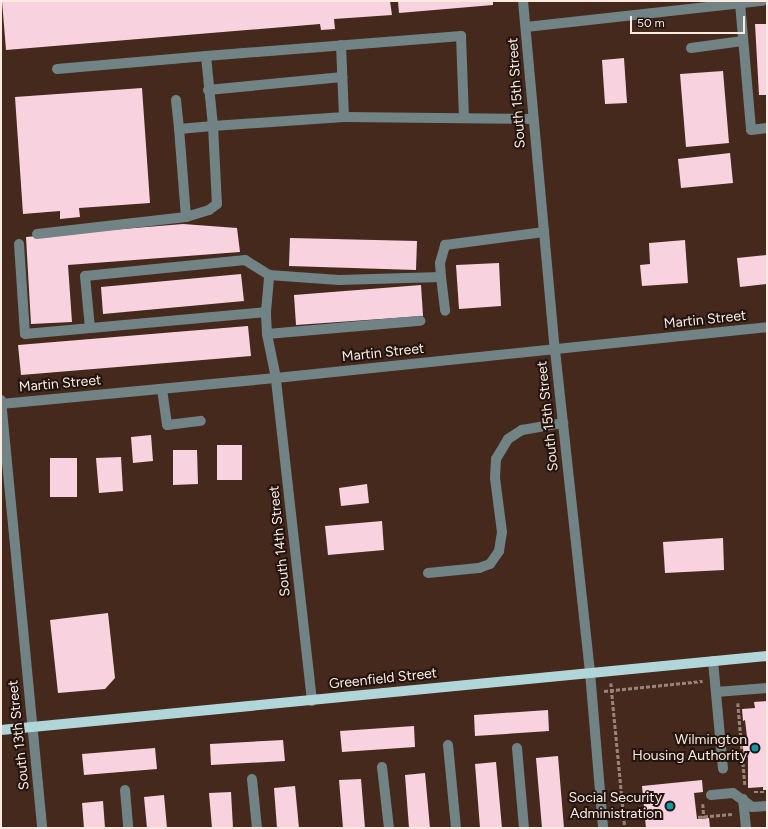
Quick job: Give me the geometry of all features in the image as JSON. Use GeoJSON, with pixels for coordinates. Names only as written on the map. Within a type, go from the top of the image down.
{"type":"FeatureCollection","features":[{"type":"Feature","properties":{"kind":"main road","name":"Greenfield Street"},"geometry":{"type":"LineString","coordinates":[[1,730],[312,701],[609,670],[767,656]]}},
{"type":"Feature","properties":{"kind":"street","name":"South 15th Street"},"geometry":{"type":"LineString","coordinates":[[523,1],[555,350],[590,672],[603,828]]}},
{"type":"Feature","properties":{"kind":"street"},"geometry":{"type":"LineString","coordinates":[[526,27],[763,1]]}},
{"type":"Feature","properties":{"kind":"street"},"geometry":{"type":"LineString","coordinates":[[740,4],[751,130],[767,128]]}},
{"type":"Feature","properties":{"kind":"street"},"geometry":{"type":"LineString","coordinates":[[57,69],[461,36],[464,117]]}},
{"type":"Feature","properties":{"kind":"street"},"geometry":{"type":"LineString","coordinates":[[691,48],[743,41]]}},
{"type":"Feature","properties":{"kind":"street"},"geometry":{"type":"LineString","coordinates":[[340,45],[344,117]]}},
{"type":"Feature","properties":{"kind":"street"},"geometry":{"type":"LineString","coordinates":[[37,234],[186,217],[208,210],[217,204],[213,126],[208,90],[206,56]]}},
{"type":"Feature","properties":{"kind":"street"},"geometry":{"type":"LineString","coordinates":[[208,90],[342,77]]}},
{"type":"Feature","properties":{"kind":"street"},"geometry":{"type":"LineString","coordinates":[[176,100],[186,217]]}},
{"type":"Feature","properties":{"kind":"street"},"geometry":{"type":"LineString","coordinates":[[179,129],[344,117],[464,117],[533,119]]}},
{"type":"Feature","properties":{"kind":"street"},"geometry":{"type":"LineString","coordinates":[[445,311],[440,263],[446,245],[544,232]]}},
{"type":"Feature","properties":{"kind":"street"},"geometry":{"type":"LineString","coordinates":[[18,244],[25,334],[266,312]]}},
{"type":"Feature","properties":{"kind":"street"},"geometry":{"type":"LineString","coordinates":[[90,328],[85,276],[245,260],[269,275],[339,280],[442,278]]}},
{"type":"Feature","properties":{"kind":"street","name":"South 14th Street"},"geometry":{"type":"LineString","coordinates":[[269,275],[266,312],[267,334],[276,378],[312,701]]}},
{"type":"Feature","properties":{"kind":"street"},"geometry":{"type":"LineString","coordinates":[[267,334],[420,322]]}},
{"type":"Feature","properties":{"kind":"street","name":"Martin Street"},"geometry":{"type":"LineString","coordinates":[[1,404],[555,350],[767,327]]}},
{"type":"Feature","properties":{"kind":"street"},"geometry":{"type":"LineString","coordinates":[[162,389],[167,425],[201,421]]}},
{"type":"Feature","properties":{"kind":"street","name":"South 13th Street"},"geometry":{"type":"LineString","coordinates":[[1,400],[42,828]]}},
{"type":"Feature","properties":{"kind":"street"},"geometry":{"type":"LineString","coordinates":[[428,573],[479,568],[490,564],[499,551],[502,532],[495,478],[496,459],[508,439],[522,430],[563,423]]}},
{"type":"Feature","properties":{"kind":"street"},"geometry":{"type":"LineString","coordinates":[[714,661],[723,769]]}},
{"type":"Feature","properties":{"kind":"street"},"geometry":{"type":"LineString","coordinates":[[716,692],[767,688]]}},
{"type":"Feature","properties":{"kind":"street"},"geometry":{"type":"LineString","coordinates":[[448,745],[456,828]]}},
{"type":"Feature","properties":{"kind":"street"},"geometry":{"type":"LineString","coordinates":[[517,748],[524,828]]}},
{"type":"Feature","properties":{"kind":"street"},"geometry":{"type":"LineString","coordinates":[[382,767],[389,828]]}},
{"type":"Feature","properties":{"kind":"street"},"geometry":{"type":"LineString","coordinates":[[252,779],[257,828]]}},
{"type":"Feature","properties":{"kind":"street"},"geometry":{"type":"LineString","coordinates":[[125,790],[128,828]]}},
{"type":"Feature","properties":{"kind":"street"},"geometry":{"type":"LineString","coordinates":[[711,795],[733,793],[752,807],[767,806]]}},
{"type":"Feature","properties":{"kind":"street"},"geometry":{"type":"LineString","coordinates":[[743,799],[746,828]]}},
{"type":"Feature","properties":{"kind":"path"},"geometry":{"type":"LineString","coordinates":[[609,670],[625,828]]}},
{"type":"Feature","properties":{"kind":"path"},"geometry":{"type":"LineString","coordinates":[[591,692],[715,680]]}},
{"type":"Feature","properties":{"kind":"path"},"geometry":{"type":"LineString","coordinates":[[738,706],[745,785],[747,788]]}},
{"type":"Feature","properties":{"kind":"path"},"geometry":{"type":"LineString","coordinates":[[750,790],[767,792]]}},
{"type":"Feature","properties":{"kind":"path"},"geometry":{"type":"LineString","coordinates":[[698,816],[744,812]]}},
{"type":"Feature","properties":{"kind":"building"},"geometry":{"type":"Polygon","coordinates":[[[2,1],[390,1],[392,15],[334,19],[335,29],[321,30],[320,24],[6,50],[2,1]]]}},
{"type":"Feature","properties":{"kind":"building"},"geometry":{"type":"Polygon","coordinates":[[[398,1],[493,1],[493,5],[399,13],[398,1]]]}},
{"type":"Feature","properties":{"kind":"building"},"geometry":{"type":"Polygon","coordinates":[[[755,24],[767,24],[767,95],[759,95],[755,24]]]}},
{"type":"Feature","properties":{"kind":"building"},"geometry":{"type":"Polygon","coordinates":[[[624,58],[627,103],[605,104],[602,60],[624,58]]]}},
{"type":"Feature","properties":{"kind":"building"},"geometry":{"type":"Polygon","coordinates":[[[723,71],[729,143],[686,147],[680,74],[723,71]]]}},
{"type":"Feature","properties":{"kind":"building"},"geometry":{"type":"Polygon","coordinates":[[[142,88],[150,203],[79,208],[80,217],[60,219],[60,211],[23,214],[15,97],[142,88]]]}},
{"type":"Feature","properties":{"kind":"building"},"geometry":{"type":"Polygon","coordinates":[[[730,153],[733,183],[681,188],[678,159],[730,153]]]}},
{"type":"Feature","properties":{"kind":"building"},"geometry":{"type":"Polygon","coordinates":[[[183,224],[237,228],[240,252],[68,265],[72,322],[31,324],[26,237],[183,224]]]}},
{"type":"Feature","properties":{"kind":"building"},"geometry":{"type":"Polygon","coordinates":[[[290,238],[417,241],[416,270],[289,266],[290,238]]]}},
{"type":"Feature","properties":{"kind":"building"},"geometry":{"type":"Polygon","coordinates":[[[685,240],[688,283],[642,286],[640,265],[650,264],[649,243],[685,240]]]}},
{"type":"Feature","properties":{"kind":"building"},"geometry":{"type":"Polygon","coordinates":[[[767,255],[767,284],[740,287],[737,258],[767,255]]]}},
{"type":"Feature","properties":{"kind":"building"},"geometry":{"type":"Polygon","coordinates":[[[499,263],[501,306],[459,309],[456,265],[499,263]]]}},
{"type":"Feature","properties":{"kind":"building"},"geometry":{"type":"Polygon","coordinates":[[[241,274],[244,301],[103,314],[101,287],[241,274]]]}},
{"type":"Feature","properties":{"kind":"building"},"geometry":{"type":"Polygon","coordinates":[[[421,285],[423,316],[296,325],[294,295],[421,285]]]}},
{"type":"Feature","properties":{"kind":"building"},"geometry":{"type":"Polygon","coordinates":[[[248,326],[251,356],[21,375],[18,345],[248,326]]]}},
{"type":"Feature","properties":{"kind":"building"},"geometry":{"type":"Polygon","coordinates":[[[151,435],[153,461],[133,463],[131,437],[151,435]]]}},
{"type":"Feature","properties":{"kind":"building"},"geometry":{"type":"Polygon","coordinates":[[[217,445],[242,445],[242,480],[217,480],[217,445]]]}},
{"type":"Feature","properties":{"kind":"building"},"geometry":{"type":"Polygon","coordinates":[[[173,450],[197,450],[198,484],[173,485],[173,450]]]}},
{"type":"Feature","properties":{"kind":"building"},"geometry":{"type":"Polygon","coordinates":[[[121,457],[123,491],[99,493],[96,458],[121,457]]]}},
{"type":"Feature","properties":{"kind":"building"},"geometry":{"type":"Polygon","coordinates":[[[50,458],[77,458],[77,497],[50,497],[50,458]]]}},
{"type":"Feature","properties":{"kind":"building"},"geometry":{"type":"Polygon","coordinates":[[[367,484],[369,503],[341,506],[339,488],[367,484]]]}},
{"type":"Feature","properties":{"kind":"building"},"geometry":{"type":"Polygon","coordinates":[[[382,521],[384,550],[328,555],[325,526],[382,521]]]}},
{"type":"Feature","properties":{"kind":"building"},"geometry":{"type":"Polygon","coordinates":[[[723,538],[724,570],[665,573],[663,542],[723,538]]]}},
{"type":"Feature","properties":{"kind":"building"},"geometry":{"type":"Polygon","coordinates":[[[108,613],[115,678],[105,689],[58,693],[50,620],[108,613]]]}},
{"type":"Feature","properties":{"kind":"building","name":"Wilmington Housing Authority"},"geometry":{"type":"Polygon","coordinates":[[[767,701],[767,790],[763,790],[763,787],[748,788],[748,757],[744,758],[742,738],[747,737],[742,709],[755,708],[754,702],[767,701]]]}},
{"type":"Feature","properties":{"kind":"building"},"geometry":{"type":"Polygon","coordinates":[[[548,710],[549,731],[475,736],[474,715],[548,710]]]}},
{"type":"Feature","properties":{"kind":"building"},"geometry":{"type":"Polygon","coordinates":[[[414,726],[415,747],[342,752],[340,731],[414,726]]]}},
{"type":"Feature","properties":{"kind":"building"},"geometry":{"type":"Polygon","coordinates":[[[283,740],[285,761],[211,765],[210,744],[283,740]]]}},
{"type":"Feature","properties":{"kind":"building"},"geometry":{"type":"Polygon","coordinates":[[[155,748],[157,769],[84,775],[82,754],[155,748]]]}},
{"type":"Feature","properties":{"kind":"building"},"geometry":{"type":"Polygon","coordinates":[[[558,756],[564,828],[542,828],[536,758],[558,756]]]}},
{"type":"Feature","properties":{"kind":"building"},"geometry":{"type":"Polygon","coordinates":[[[496,762],[502,828],[480,828],[475,764],[496,762]]]}},
{"type":"Feature","properties":{"kind":"building"},"geometry":{"type":"Polygon","coordinates":[[[425,773],[430,828],[409,828],[405,775],[425,773]]]}},
{"type":"Feature","properties":{"kind":"building"},"geometry":{"type":"Polygon","coordinates":[[[361,779],[365,828],[343,828],[339,780],[361,779]]]}},
{"type":"Feature","properties":{"kind":"building","name":"Social Security Administration"},"geometry":{"type":"Polygon","coordinates":[[[702,780],[703,792],[694,793],[697,819],[709,818],[710,828],[646,828],[642,786],[702,780]]]}},
{"type":"Feature","properties":{"kind":"building"},"geometry":{"type":"Polygon","coordinates":[[[295,786],[299,828],[277,828],[274,788],[295,786]]]}},
{"type":"Feature","properties":{"kind":"building"},"geometry":{"type":"Polygon","coordinates":[[[231,792],[233,828],[212,828],[209,793],[231,792]]]}},
{"type":"Feature","properties":{"kind":"building"},"geometry":{"type":"Polygon","coordinates":[[[164,795],[167,828],[147,828],[144,797],[164,795]]]}},
{"type":"Feature","properties":{"kind":"building"},"geometry":{"type":"Polygon","coordinates":[[[103,801],[105,828],[84,828],[82,803],[103,801]]]}},
{"type":"Feature","properties":{"kind":"place","name":"Wilmington Housing Authority"},"geometry":{"type":"Point","coordinates":[755,748]}},
{"type":"Feature","properties":{"kind":"place","name":"Social Security Administration"},"geometry":{"type":"Point","coordinates":[670,806]}}]}
